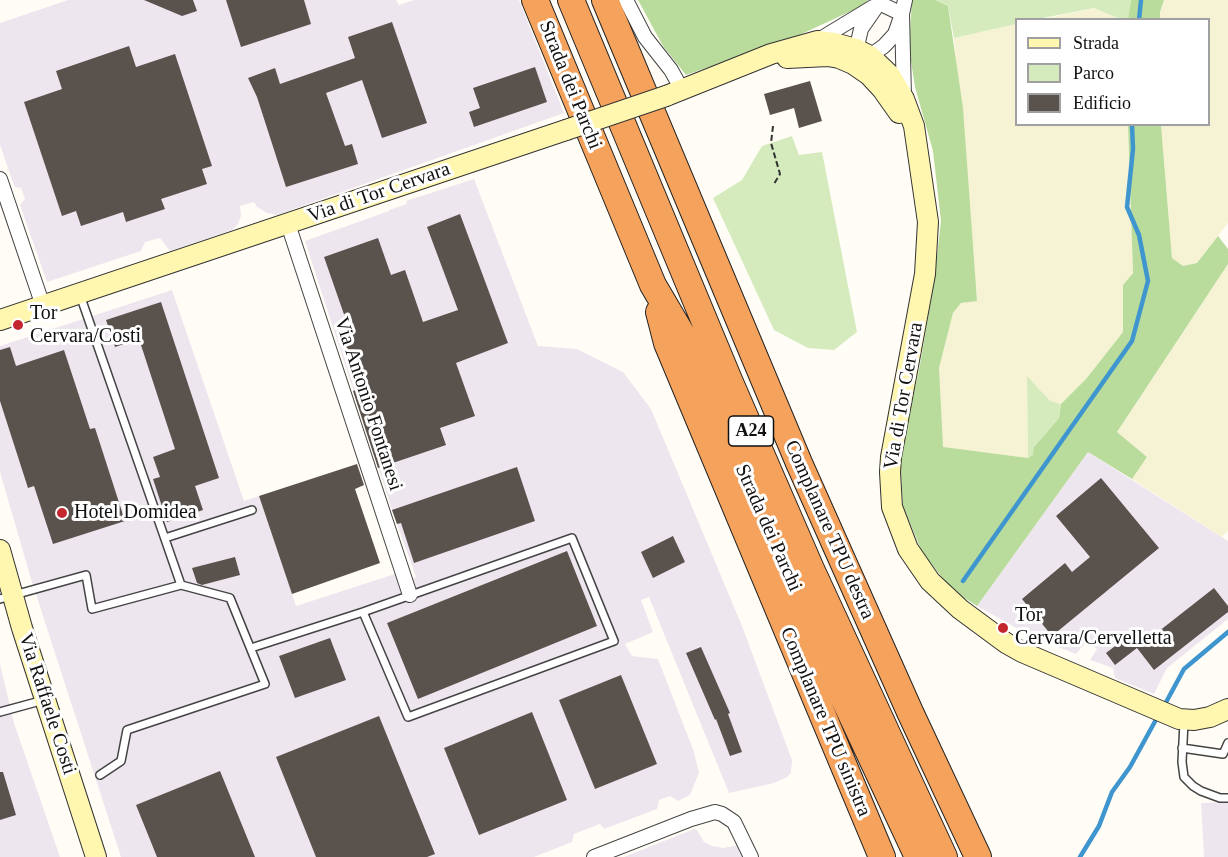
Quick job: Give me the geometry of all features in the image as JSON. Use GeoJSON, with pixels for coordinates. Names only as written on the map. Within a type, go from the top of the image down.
{"type":"FeatureCollection","features":[{"type":"Feature","properties":{"kind":"highway","name":"Strada dei Parchi"},"geometry":{"type":"LineString","coordinates":[[535,0],[653,285],[683,336],[845,701],[918,857]]}},
{"type":"Feature","properties":{"kind":"highway","name":"Strada dei Parchi"},"geometry":{"type":"LineString","coordinates":[[571,0],[729,380],[816,580],[944,857]]}},
{"type":"Feature","properties":{"kind":"highway","name":"Complanare TPU destra"},"geometry":{"type":"LineString","coordinates":[[605,0],[799,463],[910,712],[973,846],[984,857]]}},
{"type":"Feature","properties":{"kind":"highway","name":"Complanare TPU sinistra"},"geometry":{"type":"LineString","coordinates":[[653,285],[667,343],[882,857]]}},
{"type":"Feature","properties":{"kind":"street"},"geometry":{"type":"LineString","coordinates":[[626,0],[645,37],[671,70],[674,93]]}},
{"type":"Feature","properties":{"kind":"street"},"geometry":{"type":"LineString","coordinates":[[817,41],[880,2],[903,7]]}},
{"type":"Feature","properties":{"kind":"street"},"geometry":{"type":"LineString","coordinates":[[880,2],[861,30],[860,56],[884,46],[895,34],[903,7]]}},
{"type":"Feature","properties":{"kind":"street"},"geometry":{"type":"LineString","coordinates":[[903,7],[904,99]]}},
{"type":"Feature","properties":{"kind":"street","name":"Via di Tor Cervara"},"geometry":{"type":"LineString","coordinates":[[0,320],[566,130],[674,93],[792,47],[817,41],[860,56],[890,75],[904,99],[914,126],[928,208],[928,233],[925,274],[891,457],[890,489],[892,507],[908,549],[930,581],[975,622],[1022,652],[1133,701],[1182,719]]}},
{"type":"Feature","properties":{"kind":"street","name":"Via di Tor Cervara"},"geometry":{"type":"LineString","coordinates":[[757,62],[809,56],[840,58],[860,56]]}},
{"type":"Feature","properties":{"kind":"street","name":"Via di Tor Cervara"},"geometry":{"type":"LineString","coordinates":[[860,56],[869,75],[892,101],[908,127],[918,152]]}},
{"type":"Feature","properties":{"kind":"street"},"geometry":{"type":"LineString","coordinates":[[0,179],[43,306]]}},
{"type":"Feature","properties":{"kind":"street","name":"Via Antonio Fontanesi"},"geometry":{"type":"LineString","coordinates":[[288,224],[410,595]]}},
{"type":"Feature","properties":{"kind":"street","name":"Via Raffaele Costi"},"geometry":{"type":"LineString","coordinates":[[0,550],[6,597],[45,700],[96,857]]}},
{"type":"Feature","properties":{"kind":"street"},"geometry":{"type":"LineString","coordinates":[[1182,719],[1210,717],[1228,709]]}},
{"type":"Feature","properties":{"kind":"street"},"geometry":{"type":"LineString","coordinates":[[594,857],[691,819],[715,812],[734,822],[751,857]]}},
{"type":"Feature","properties":{"kind":"lane"},"geometry":{"type":"LineString","coordinates":[[80,293],[181,585]]}},
{"type":"Feature","properties":{"kind":"lane"},"geometry":{"type":"LineString","coordinates":[[165,538],[252,510]]}},
{"type":"Feature","properties":{"kind":"lane"},"geometry":{"type":"LineString","coordinates":[[251,648],[363,612],[572,538],[614,641],[408,717],[363,612]]}},
{"type":"Feature","properties":{"kind":"lane"},"geometry":{"type":"LineString","coordinates":[[6,597],[86,574],[92,609],[181,585],[230,598],[265,684],[128,730],[121,761],[100,775]]}},
{"type":"Feature","properties":{"kind":"lane"},"geometry":{"type":"LineString","coordinates":[[0,712],[45,700]]}},
{"type":"Feature","properties":{"kind":"lane"},"geometry":{"type":"LineString","coordinates":[[1182,719],[1184,777],[1208,794],[1228,798]]}},
{"type":"Feature","properties":{"kind":"lane"},"geometry":{"type":"LineString","coordinates":[[1182,748],[1223,754],[1228,743]]}},
{"type":"Feature","properties":{"kind":"path"},"geometry":{"type":"LineString","coordinates":[[773,126],[771,143],[780,174],[774,184]]}},
{"type":"Feature","properties":{"kind":"shaded area"},"geometry":{"type":"Polygon","coordinates":[[[68,0],[396,0],[399,5],[414,0],[519,0],[564,113],[277,215],[267,213],[257,207],[254,202],[240,206],[241,216],[238,224],[232,230],[170,251],[160,238],[145,242],[141,251],[47,282],[20,205],[25,199],[21,188],[15,187],[0,145],[0,23],[68,0]]]}},
{"type":"Feature","properties":{"kind":"shaded area"},"geometry":{"type":"Polygon","coordinates":[[[1164,0],[1228,0],[1228,223],[1197,263],[1183,266],[1172,258],[1161,126],[1210,126],[1210,18],[1160,18],[1164,0]]]}},
{"type":"Feature","properties":{"kind":"shaded area"},"geometry":{"type":"Polygon","coordinates":[[[1094,8],[1118,18],[1047,18],[1094,8]]]}},
{"type":"Feature","properties":{"kind":"shaded area"},"geometry":{"type":"Polygon","coordinates":[[[1015,24],[1015,126],[1128,126],[1133,273],[1123,285],[1123,332],[1086,379],[1061,404],[1050,402],[1027,377],[1028,458],[943,448],[939,368],[953,313],[961,303],[977,300],[954,38],[1015,24]]]}},
{"type":"Feature","properties":{"kind":"shaded area"},"geometry":{"type":"Polygon","coordinates":[[[474,179],[538,346],[577,349],[623,372],[651,409],[742,626],[792,760],[791,773],[774,783],[729,793],[649,597],[641,600],[653,632],[625,644],[632,656],[658,659],[694,752],[699,773],[690,795],[678,801],[670,796],[659,800],[657,809],[604,829],[600,824],[574,834],[572,842],[534,857],[121,857],[31,579],[0,472],[0,346],[172,290],[244,501],[259,496],[296,606],[395,574],[399,583],[416,577],[305,241],[407,204],[406,201],[474,179]]]}},
{"type":"Feature","properties":{"kind":"shaded area"},"geometry":{"type":"Polygon","coordinates":[[[1228,264],[1228,531],[1222,537],[1132,479],[1147,457],[1117,432],[1228,264]]]}},
{"type":"Feature","properties":{"kind":"shaded area"},"geometry":{"type":"Polygon","coordinates":[[[1088,452],[1228,541],[1228,619],[1167,668],[1154,694],[1115,678],[1113,668],[1090,660],[1097,649],[1087,641],[1076,654],[1033,637],[977,606],[1088,452]]]}},
{"type":"Feature","properties":{"kind":"shaded area"},"geometry":{"type":"Polygon","coordinates":[[[0,664],[14,723],[60,857],[0,857],[0,664]]]}},
{"type":"Feature","properties":{"kind":"shaded area"},"geometry":{"type":"Polygon","coordinates":[[[1228,802],[1228,857],[1204,857],[1201,803],[1228,802]]]}},
{"type":"Feature","properties":{"kind":"shaded area"},"geometry":{"type":"Polygon","coordinates":[[[694,829],[704,842],[712,846],[723,848],[739,845],[743,853],[756,851],[759,857],[624,857],[694,829]]]}},
{"type":"Feature","properties":{"kind":"green space"},"geometry":{"type":"Polygon","coordinates":[[[638,0],[868,0],[862,6],[795,37],[686,75],[663,46],[638,0]]]}},
{"type":"Feature","properties":{"kind":"green space"},"geometry":{"type":"Polygon","coordinates":[[[912,0],[935,0],[948,6],[963,108],[977,301],[961,303],[953,313],[939,368],[943,447],[1028,458],[1033,455],[1034,447],[1059,418],[1061,404],[1086,379],[1123,332],[1123,285],[1133,273],[1128,126],[1161,126],[1172,258],[1183,266],[1197,263],[1218,236],[1228,249],[1228,264],[1117,432],[1147,457],[1132,479],[1088,452],[977,606],[952,590],[922,552],[903,506],[900,456],[920,365],[934,282],[941,221],[933,151],[915,87],[909,48],[912,0]]]}},
{"type":"Feature","properties":{"kind":"green space"},"geometry":{"type":"Polygon","coordinates":[[[935,0],[1131,0],[1128,18],[1118,18],[1094,8],[1043,18],[1015,18],[1015,24],[954,38],[948,6],[935,0]]]}},
{"type":"Feature","properties":{"kind":"green space"},"geometry":{"type":"Polygon","coordinates":[[[1131,0],[1164,0],[1160,18],[1128,18],[1131,0]]]}},
{"type":"Feature","properties":{"kind":"green space"},"geometry":{"type":"Polygon","coordinates":[[[792,136],[799,155],[822,152],[857,332],[834,350],[808,348],[774,330],[713,198],[742,180],[762,146],[792,136]]]}},
{"type":"Feature","properties":{"kind":"green space"},"geometry":{"type":"Polygon","coordinates":[[[1027,376],[1050,401],[1061,404],[1059,418],[1034,447],[1034,455],[1028,458],[1027,376]]]}},
{"type":"Feature","properties":{"kind":"building"},"geometry":{"type":"Polygon","coordinates":[[[144,0],[193,0],[197,11],[182,16],[144,0]]]}},
{"type":"Feature","properties":{"kind":"building"},"geometry":{"type":"Polygon","coordinates":[[[226,0],[304,0],[311,24],[241,47],[226,0]]]}},
{"type":"Feature","properties":{"kind":"building"},"geometry":{"type":"Polygon","coordinates":[[[392,22],[427,123],[382,138],[362,80],[326,93],[345,146],[352,144],[358,164],[286,187],[257,97],[248,78],[275,68],[280,84],[355,58],[348,37],[392,22]]]}},
{"type":"Feature","properties":{"kind":"building"},"geometry":{"type":"Polygon","coordinates":[[[129,46],[136,67],[175,54],[212,166],[202,169],[207,184],[161,199],[165,209],[126,222],[123,212],[81,226],[76,211],[62,216],[24,102],[62,89],[56,71],[129,46]]]}},
{"type":"Feature","properties":{"kind":"building"},"geometry":{"type":"Polygon","coordinates":[[[535,67],[547,102],[474,127],[469,112],[480,108],[473,88],[535,67]]]}},
{"type":"Feature","properties":{"kind":"building"},"geometry":{"type":"Polygon","coordinates":[[[810,81],[822,121],[799,128],[794,108],[770,115],[764,94],[810,81]]]}},
{"type":"Feature","properties":{"kind":"building"},"geometry":{"type":"Polygon","coordinates":[[[460,214],[508,343],[456,363],[475,416],[440,428],[446,445],[378,468],[353,391],[361,388],[339,326],[347,323],[324,257],[378,238],[391,275],[405,270],[423,322],[458,310],[427,227],[460,214]]]}},
{"type":"Feature","properties":{"kind":"building"},"geometry":{"type":"Polygon","coordinates":[[[161,302],[219,478],[195,486],[203,510],[167,522],[153,479],[160,477],[153,457],[175,449],[139,339],[115,347],[106,320],[161,302]]]}},
{"type":"Feature","properties":{"kind":"building"},"geometry":{"type":"Polygon","coordinates":[[[10,347],[16,366],[64,350],[90,429],[95,428],[125,521],[53,544],[34,486],[28,488],[0,401],[0,350],[10,347]]]}},
{"type":"Feature","properties":{"kind":"building"},"geometry":{"type":"Polygon","coordinates":[[[357,464],[364,485],[355,489],[380,563],[292,594],[259,496],[357,464]]]}},
{"type":"Feature","properties":{"kind":"building"},"geometry":{"type":"Polygon","coordinates":[[[517,467],[535,521],[414,563],[401,523],[397,524],[392,510],[517,467]]]}},
{"type":"Feature","properties":{"kind":"building"},"geometry":{"type":"Polygon","coordinates":[[[1101,478],[1159,548],[1052,636],[1022,599],[1065,563],[1072,572],[1090,557],[1056,516],[1101,478]]]}},
{"type":"Feature","properties":{"kind":"building"},"geometry":{"type":"Polygon","coordinates":[[[673,536],[685,562],[653,578],[641,552],[673,536]]]}},
{"type":"Feature","properties":{"kind":"building"},"geometry":{"type":"Polygon","coordinates":[[[567,551],[597,626],[418,699],[387,623],[567,551]]]}},
{"type":"Feature","properties":{"kind":"building"},"geometry":{"type":"Polygon","coordinates":[[[235,557],[240,575],[202,585],[197,583],[192,568],[235,557]]]}},
{"type":"Feature","properties":{"kind":"building"},"geometry":{"type":"Polygon","coordinates":[[[1214,588],[1228,606],[1228,612],[1154,670],[1137,648],[1115,665],[1106,653],[1140,627],[1149,639],[1214,588]]]}},
{"type":"Feature","properties":{"kind":"building"},"geometry":{"type":"Polygon","coordinates":[[[330,638],[346,680],[295,698],[279,656],[330,638]]]}},
{"type":"Feature","properties":{"kind":"building"},"geometry":{"type":"Polygon","coordinates":[[[701,647],[730,713],[728,714],[742,752],[730,756],[686,653],[701,647]]]}},
{"type":"Feature","properties":{"kind":"building"},"geometry":{"type":"Polygon","coordinates":[[[621,675],[657,764],[595,789],[559,700],[621,675]]]}},
{"type":"Feature","properties":{"kind":"building"},"geometry":{"type":"Polygon","coordinates":[[[532,712],[567,800],[479,835],[444,748],[532,712]]]}},
{"type":"Feature","properties":{"kind":"building"},"geometry":{"type":"Polygon","coordinates":[[[379,716],[435,854],[427,857],[316,857],[276,757],[379,716]]]}},
{"type":"Feature","properties":{"kind":"building"},"geometry":{"type":"Polygon","coordinates":[[[220,771],[255,857],[157,857],[136,805],[220,771]]]}},
{"type":"Feature","properties":{"kind":"building"},"geometry":{"type":"Polygon","coordinates":[[[0,772],[3,772],[16,815],[0,820],[0,772]]]}},
{"type":"Feature","properties":{"kind":"waterway"},"geometry":{"type":"LineString","coordinates":[[1139,18],[1141,0]]}},
{"type":"Feature","properties":{"kind":"waterway"},"geometry":{"type":"LineString","coordinates":[[963,581],[1132,341],[1148,281],[1139,235],[1127,207],[1133,149],[1132,126]]}},
{"type":"Feature","properties":{"kind":"waterway"},"geometry":{"type":"LineString","coordinates":[[1164,706],[1184,669],[1228,632]]}},
{"type":"Feature","properties":{"kind":"waterway"},"geometry":{"type":"LineString","coordinates":[[1080,857],[1099,826],[1112,792],[1130,767],[1158,716]]}},
{"type":"Feature","properties":{"kind":"place","name":"Tor Cervara/Costi"},"geometry":{"type":"Point","coordinates":[18,325]}},
{"type":"Feature","properties":{"kind":"place","name":"Hotel Domidea"},"geometry":{"type":"Point","coordinates":[62,513]}},
{"type":"Feature","properties":{"kind":"place","name":"Tor Cervara/Cervelletta"},"geometry":{"type":"Point","coordinates":[1003,628]}}]}
